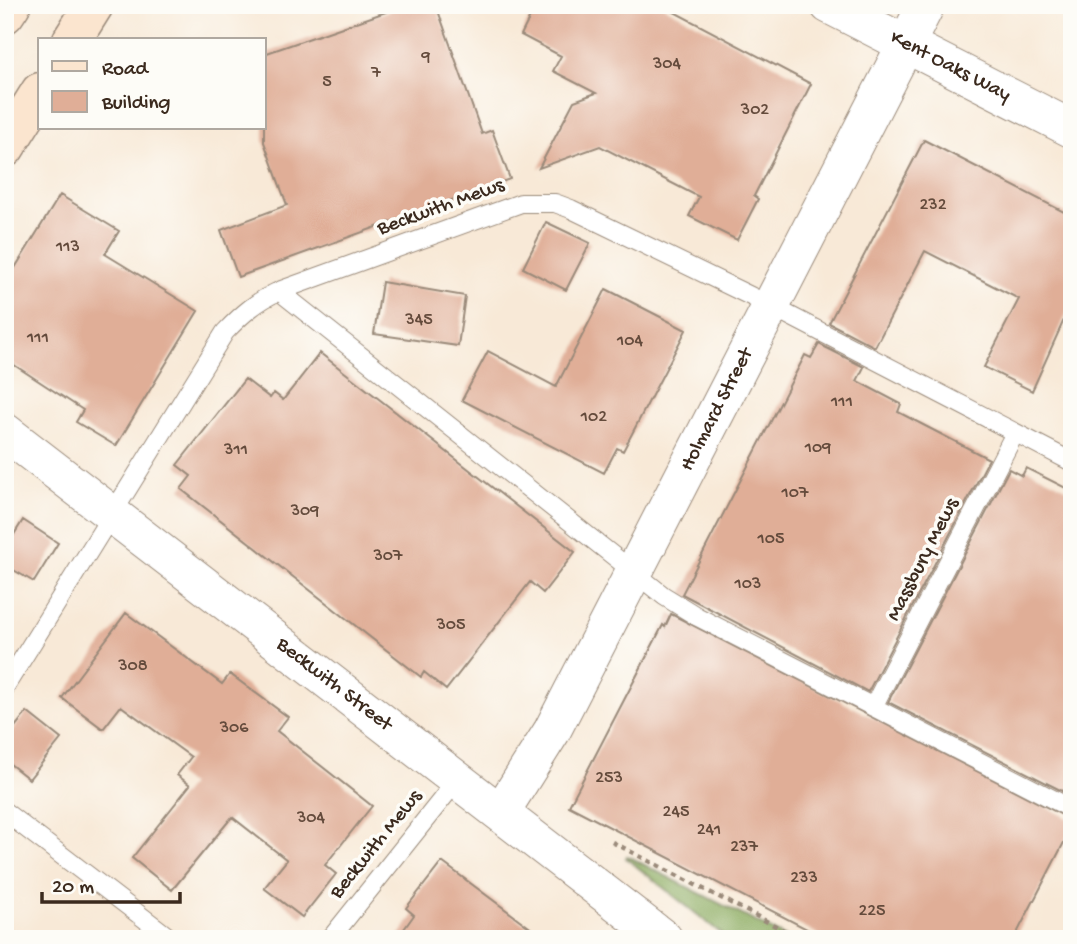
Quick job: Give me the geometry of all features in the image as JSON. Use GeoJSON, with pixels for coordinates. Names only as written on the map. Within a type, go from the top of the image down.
{"type":"FeatureCollection","features":[{"type":"Feature","properties":{"kind":"street"},"geometry":{"type":"LineString","coordinates":[[5,14],[11,5]]}},
{"type":"Feature","properties":{"kind":"street"},"geometry":{"type":"LineString","coordinates":[[73,38],[94,5]]}},
{"type":"Feature","properties":{"kind":"street","name":"Kent Oaks Way"},"geometry":{"type":"LineString","coordinates":[[830,5],[1072,129]]}},
{"type":"Feature","properties":{"kind":"street","name":"Holmard Street"},"geometry":{"type":"LineString","coordinates":[[501,812],[552,731],[769,305],[926,5]]}},
{"type":"Feature","properties":{"kind":"street"},"geometry":{"type":"LineString","coordinates":[[5,148],[38,95]]}},
{"type":"Feature","properties":{"kind":"street","name":"Beckwith Street"},"geometry":{"type":"LineString","coordinates":[[5,432],[113,512],[664,939]]}},
{"type":"Feature","properties":{"kind":"lane","name":"Beckwith Mews"},"geometry":{"type":"LineString","coordinates":[[5,687],[225,332],[257,301],[279,290],[521,203],[538,202],[571,209],[769,305]]}},
{"type":"Feature","properties":{"kind":"lane"},"geometry":{"type":"LineString","coordinates":[[279,290],[633,573],[698,617],[1072,809]]}},
{"type":"Feature","properties":{"kind":"lane"},"geometry":{"type":"LineString","coordinates":[[769,305],[1072,462]]}},
{"type":"Feature","properties":{"kind":"lane","name":"Massbury Mews"},"geometry":{"type":"LineString","coordinates":[[873,708],[1015,433]]}},
{"type":"Feature","properties":{"kind":"lane","name":"Beckwith Mews"},"geometry":{"type":"LineString","coordinates":[[330,939],[458,779]]}},
{"type":"Feature","properties":{"kind":"lane"},"geometry":{"type":"LineString","coordinates":[[5,812],[171,939]]}},
{"type":"Feature","properties":{"kind":"path"},"geometry":{"type":"LineString","coordinates":[[600,835],[801,939]]}},
{"type":"Feature","properties":{"kind":"green space"},"geometry":{"type":"Polygon","coordinates":[[[627,856],[789,939],[728,939],[626,858],[627,856]]]}},
{"type":"Feature","properties":{"kind":"building"},"geometry":{"type":"Polygon","coordinates":[[[406,5],[436,5],[482,134],[492,130],[510,179],[238,277],[221,230],[287,205],[264,142],[266,53],[406,5]]]}},
{"type":"Feature","properties":{"kind":"building"},"geometry":{"type":"Polygon","coordinates":[[[536,5],[661,5],[811,84],[754,196],[758,199],[737,240],[689,216],[699,197],[600,146],[539,168],[574,101],[596,93],[553,71],[561,56],[521,35],[536,5]]]}},
{"type":"Feature","properties":{"kind":"building"},"geometry":{"type":"Polygon","coordinates":[[[924,140],[1072,216],[1072,302],[1032,391],[984,367],[1019,299],[925,251],[875,347],[829,323],[924,140]]]}},
{"type":"Feature","properties":{"kind":"building"},"geometry":{"type":"Polygon","coordinates":[[[60,195],[119,231],[105,254],[198,311],[116,446],[76,422],[83,410],[5,359],[5,284],[60,195]]]}},
{"type":"Feature","properties":{"kind":"building"},"geometry":{"type":"Polygon","coordinates":[[[546,222],[590,243],[566,290],[523,268],[546,222]]]}},
{"type":"Feature","properties":{"kind":"building"},"geometry":{"type":"Polygon","coordinates":[[[382,282],[465,296],[458,346],[374,334],[382,282]]]}},
{"type":"Feature","properties":{"kind":"building"},"geometry":{"type":"Polygon","coordinates":[[[606,289],[686,330],[623,451],[617,448],[604,473],[462,400],[488,351],[556,387],[606,289]]]}},
{"type":"Feature","properties":{"kind":"building"},"geometry":{"type":"Polygon","coordinates":[[[819,344],[864,367],[857,381],[901,404],[898,412],[989,459],[868,692],[682,594],[805,355],[811,358],[819,344]]]}},
{"type":"Feature","properties":{"kind":"building"},"geometry":{"type":"Polygon","coordinates":[[[320,353],[575,552],[543,593],[530,582],[446,690],[424,672],[421,677],[181,489],[191,476],[177,465],[245,379],[270,398],[274,393],[283,400],[320,353]]]}},
{"type":"Feature","properties":{"kind":"building"},"geometry":{"type":"Polygon","coordinates":[[[1026,468],[1072,491],[1072,796],[888,702],[1009,469],[1022,476],[1026,468]]]}},
{"type":"Feature","properties":{"kind":"building"},"geometry":{"type":"Polygon","coordinates":[[[23,520],[58,543],[34,582],[5,565],[5,549],[23,520]]]}},
{"type":"Feature","properties":{"kind":"building"},"geometry":{"type":"Polygon","coordinates":[[[126,613],[222,684],[230,674],[288,717],[277,731],[372,806],[325,865],[336,874],[302,917],[264,888],[287,860],[232,817],[172,890],[132,858],[190,785],[177,775],[191,757],[121,706],[103,729],[62,698],[126,613]]]}},
{"type":"Feature","properties":{"kind":"building"},"geometry":{"type":"Polygon","coordinates":[[[671,614],[1072,820],[1072,827],[1014,939],[826,939],[569,806],[671,614]]]}},
{"type":"Feature","properties":{"kind":"building"},"geometry":{"type":"Polygon","coordinates":[[[27,712],[61,739],[29,779],[5,760],[5,739],[27,712]]]}},
{"type":"Feature","properties":{"kind":"building"},"geometry":{"type":"Polygon","coordinates":[[[442,862],[545,939],[397,939],[414,915],[406,908],[442,862]]]}}]}
